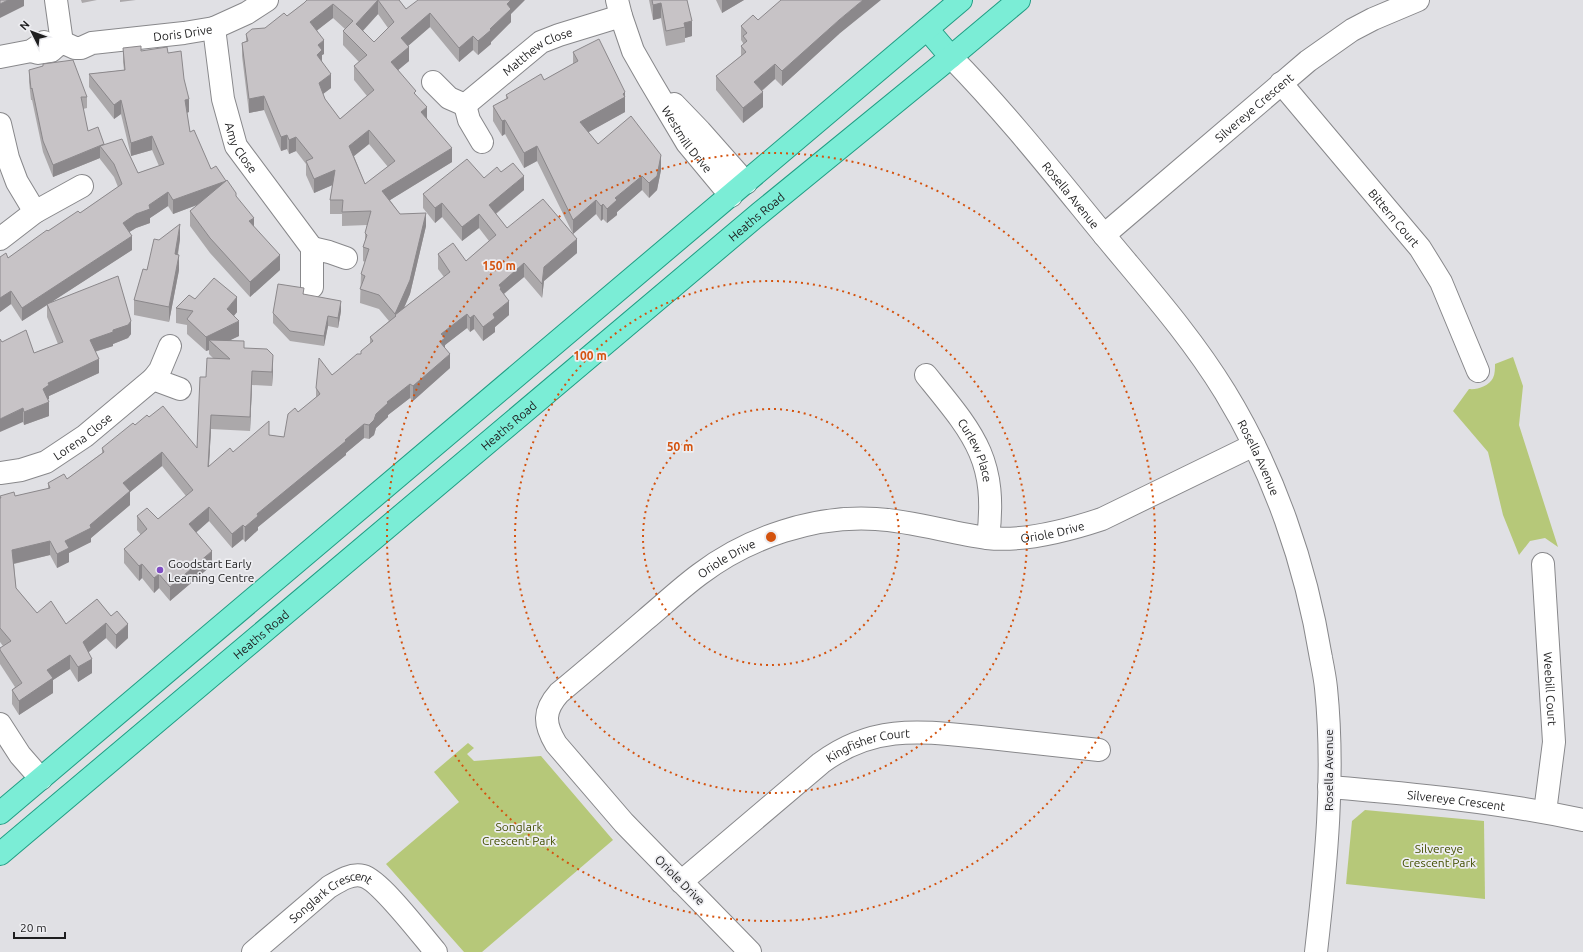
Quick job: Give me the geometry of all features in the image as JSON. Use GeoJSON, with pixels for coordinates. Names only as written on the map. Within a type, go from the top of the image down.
{"type":"FeatureCollection","features":[{"type":"Feature","properties":{"kind":"main road"},"geometry":{"type":"LineString","coordinates":[[0,814],[961,0]]}},
{"type":"Feature","properties":{"kind":"main road","name":"Heaths Road"},"geometry":{"type":"LineString","coordinates":[[0,854],[760,213],[951,57],[1018,0]]}},
{"type":"Feature","properties":{"kind":"main road"},"geometry":{"type":"LineString","coordinates":[[927,29],[951,57]]}},
{"type":"Feature","properties":{"kind":"main road"},"geometry":{"type":"LineString","coordinates":[[738,190],[760,213]]}},
{"type":"Feature","properties":{"kind":"main road"},"geometry":{"type":"LineString","coordinates":[[41,779],[50,791],[57,806]]}},
{"type":"Feature","properties":{"kind":"street"},"geometry":{"type":"LineString","coordinates":[[56,0],[62,37]]}},
{"type":"Feature","properties":{"kind":"street","name":"Doris Drive"},"geometry":{"type":"LineString","coordinates":[[62,37],[66,32],[92,43],[184,33],[214,28],[247,13],[266,0]]}},
{"type":"Feature","properties":{"kind":"street","name":"Silvereye Crescent"},"geometry":{"type":"LineString","coordinates":[[1104,235],[1281,83],[1314,57],[1352,30],[1373,19],[1418,0]]}},
{"type":"Feature","properties":{"kind":"street","name":"Westmill Drive"},"geometry":{"type":"LineString","coordinates":[[619,8],[633,51],[649,79],[700,131],[738,190]]}},
{"type":"Feature","properties":{"kind":"street","name":"Matthew Close"},"geometry":{"type":"LineString","coordinates":[[465,106],[541,42],[619,8]]}},
{"type":"Feature","properties":{"kind":"street","name":"Amy Close"},"geometry":{"type":"LineString","coordinates":[[214,28],[223,99],[236,146],[312,248]]}},
{"type":"Feature","properties":{"kind":"street"},"geometry":{"type":"LineString","coordinates":[[0,57],[31,51],[56,33],[62,37]]}},
{"type":"Feature","properties":{"kind":"street","name":"Rosella Avenue"},"geometry":{"type":"LineString","coordinates":[[951,57],[1023,137],[1169,313],[1202,358],[1225,391],[1254,445],[1283,512],[1308,590],[1326,685],[1329,740],[1329,787],[1324,877],[1316,952]]}},
{"type":"Feature","properties":{"kind":"street"},"geometry":{"type":"LineString","coordinates":[[433,82],[449,98],[465,106],[469,120],[482,142]]}},
{"type":"Feature","properties":{"kind":"street","name":"Bittern Court"},"geometry":{"type":"LineString","coordinates":[[1281,83],[1420,248],[1441,282],[1478,371]]}},
{"type":"Feature","properties":{"kind":"street"},"geometry":{"type":"LineString","coordinates":[[0,124],[8,158],[17,182],[35,212]]}},
{"type":"Feature","properties":{"kind":"street"},"geometry":{"type":"LineString","coordinates":[[0,239],[35,212],[82,186]]}},
{"type":"Feature","properties":{"kind":"street"},"geometry":{"type":"LineString","coordinates":[[312,287],[312,248],[346,258]]}},
{"type":"Feature","properties":{"kind":"street","name":"Lorena Close"},"geometry":{"type":"LineString","coordinates":[[0,473],[21,470],[46,462],[85,436],[153,379],[160,370],[170,346]]}},
{"type":"Feature","properties":{"kind":"street","name":"Curlew Place"},"geometry":{"type":"LineString","coordinates":[[926,375],[968,427],[982,455],[990,490],[991,515],[988,538]]}},
{"type":"Feature","properties":{"kind":"street"},"geometry":{"type":"LineString","coordinates":[[153,379],[180,389]]}},
{"type":"Feature","properties":{"kind":"street","name":"Oriole Drive"},"geometry":{"type":"LineString","coordinates":[[750,952],[681,882],[604,800],[556,744],[549,732],[546,722],[549,706],[556,696],[701,573],[738,550],[780,533],[825,522],[875,519],[896,521],[988,538],[1032,536],[1060,531],[1091,523],[1132,505],[1254,445]]}},
{"type":"Feature","properties":{"kind":"street","name":"Weebill Court"},"geometry":{"type":"LineString","coordinates":[[1543,564],[1554,742],[1545,812]]}},
{"type":"Feature","properties":{"kind":"street"},"geometry":{"type":"LineString","coordinates":[[0,724],[20,755],[41,779]]}},
{"type":"Feature","properties":{"kind":"street","name":"Kingfisher Court"},"geometry":{"type":"LineString","coordinates":[[681,882],[821,763],[845,747],[860,741],[878,736],[911,731],[1099,750]]}},
{"type":"Feature","properties":{"kind":"street","name":"Silvereye Crescent"},"geometry":{"type":"LineString","coordinates":[[1329,787],[1448,798],[1545,812],[1583,820]]}},
{"type":"Feature","properties":{"kind":"street","name":"Songlark Crescent"},"geometry":{"type":"LineString","coordinates":[[253,952],[329,887],[340,880],[357,875],[369,878],[382,888],[436,952]]}},
{"type":"Feature","properties":{"kind":"green space"},"geometry":{"type":"Polygon","coordinates":[[[1513,357],[1523,386],[1519,425],[1558,547],[1545,538],[1530,541],[1519,555],[1503,515],[1488,452],[1453,411],[1469,389],[1482,387],[1491,381],[1495,371],[1495,364],[1513,357]]]}},
{"type":"Feature","properties":{"kind":"green space","name":"Songlark Crescent Park"},"geometry":{"type":"Polygon","coordinates":[[[468,743],[474,748],[467,754],[474,761],[541,756],[613,840],[482,952],[464,952],[386,864],[459,802],[434,772],[468,743]]]}},
{"type":"Feature","properties":{"kind":"green space","name":"Silvereye Crescent Park"},"geometry":{"type":"Polygon","coordinates":[[[1365,810],[1484,821],[1485,899],[1346,884],[1352,821],[1365,810]]]}},
{"type":"Feature","properties":{"kind":"building"},"geometry":{"type":"Polygon","coordinates":[[[0,0],[8,0],[0,4],[0,0]]]}},
{"type":"Feature","properties":{"kind":"building"},"geometry":{"type":"Polygon","coordinates":[[[307,0],[378,0],[399,0],[406,9],[418,0],[511,0],[507,4],[511,9],[490,29],[491,30],[478,41],[473,36],[459,48],[430,13],[401,38],[409,47],[391,62],[416,91],[414,93],[427,107],[421,112],[452,148],[382,191],[400,214],[426,213],[410,280],[395,314],[379,295],[360,289],[365,276],[361,274],[369,249],[363,247],[367,235],[365,233],[371,211],[342,212],[343,200],[330,200],[335,170],[314,179],[306,161],[313,158],[296,137],[289,140],[287,135],[281,137],[264,96],[249,99],[242,43],[248,41],[246,34],[252,29],[265,28],[284,13],[287,16],[307,0]],[[378,0],[356,24],[374,42],[394,22],[378,0]],[[333,4],[310,22],[324,40],[318,45],[322,50],[317,55],[331,74],[319,83],[325,99],[340,119],[374,90],[354,66],[367,55],[343,31],[353,21],[333,4]],[[369,130],[349,146],[365,184],[395,161],[369,130]]]}},
{"type":"Feature","properties":{"kind":"building"},"geometry":{"type":"Polygon","coordinates":[[[652,0],[687,0],[692,21],[684,23],[685,27],[666,31],[661,3],[653,5],[652,0]]]}},
{"type":"Feature","properties":{"kind":"building"},"geometry":{"type":"Polygon","coordinates":[[[781,0],[863,0],[782,71],[775,64],[754,82],[763,92],[743,108],[716,76],[746,52],[741,46],[747,41],[743,36],[747,33],[741,26],[753,15],[758,20],[781,0]]]}},
{"type":"Feature","properties":{"kind":"building"},"geometry":{"type":"Polygon","coordinates":[[[599,39],[625,92],[623,94],[625,97],[580,122],[598,144],[631,116],[661,155],[657,176],[649,183],[642,176],[615,198],[617,200],[607,209],[603,204],[601,206],[596,200],[573,220],[537,146],[524,153],[505,120],[502,121],[493,106],[508,98],[506,95],[541,74],[544,80],[578,61],[573,52],[599,39]]]}},
{"type":"Feature","properties":{"kind":"building"},"geometry":{"type":"Polygon","coordinates":[[[141,46],[141,51],[167,47],[168,53],[181,51],[184,79],[189,99],[185,100],[190,132],[194,130],[211,169],[216,166],[226,181],[173,200],[168,192],[149,205],[150,209],[136,214],[123,223],[132,236],[22,308],[11,291],[0,298],[0,257],[6,253],[8,258],[47,230],[48,231],[78,211],[80,213],[122,184],[114,164],[100,146],[122,139],[138,173],[164,164],[152,136],[131,143],[121,100],[114,105],[89,74],[125,70],[123,48],[141,46]]]}},
{"type":"Feature","properties":{"kind":"building"},"geometry":{"type":"Polygon","coordinates":[[[73,60],[87,97],[81,97],[88,131],[98,127],[104,144],[53,165],[43,141],[32,88],[31,89],[29,70],[43,66],[43,64],[73,60]]]}},
{"type":"Feature","properties":{"kind":"building"},"geometry":{"type":"Polygon","coordinates":[[[467,159],[484,178],[497,167],[501,172],[513,163],[524,176],[489,205],[507,228],[543,199],[577,239],[544,267],[542,284],[524,263],[499,285],[501,288],[500,289],[509,301],[493,314],[495,318],[483,327],[474,315],[470,318],[467,314],[441,334],[445,338],[440,342],[450,354],[413,386],[410,384],[387,402],[388,403],[376,414],[374,420],[369,425],[364,424],[345,440],[346,441],[257,514],[258,516],[245,527],[243,525],[232,534],[209,507],[189,524],[212,551],[170,587],[159,574],[154,578],[142,564],[139,566],[124,549],[147,529],[137,516],[147,508],[158,519],[193,490],[162,452],[123,483],[130,491],[90,525],[91,528],[65,541],[69,548],[57,554],[50,541],[12,550],[16,588],[37,613],[51,601],[66,624],[97,599],[111,616],[117,611],[128,624],[116,635],[106,623],[83,642],[92,659],[78,667],[70,655],[47,670],[53,678],[19,701],[12,690],[22,683],[0,650],[0,648],[11,641],[0,628],[0,496],[14,492],[15,496],[50,488],[48,483],[64,474],[67,479],[104,452],[102,448],[133,423],[135,425],[147,415],[149,417],[163,406],[197,448],[200,377],[206,377],[207,358],[230,359],[209,340],[244,341],[244,348],[267,349],[273,355],[272,372],[252,371],[250,417],[211,415],[208,467],[230,448],[233,452],[269,421],[269,435],[284,437],[288,414],[295,408],[298,412],[320,394],[316,388],[319,358],[332,375],[357,354],[361,354],[361,351],[373,341],[370,337],[396,316],[395,315],[450,272],[438,254],[453,243],[466,261],[496,235],[479,214],[462,227],[442,203],[435,208],[423,194],[467,159]]]}},
{"type":"Feature","properties":{"kind":"building"},"geometry":{"type":"Polygon","coordinates":[[[227,180],[236,193],[236,196],[254,218],[249,221],[280,255],[250,282],[210,238],[190,211],[227,180]]]}},
{"type":"Feature","properties":{"kind":"building"},"geometry":{"type":"Polygon","coordinates":[[[180,224],[175,254],[179,255],[169,307],[134,300],[143,269],[147,270],[154,239],[159,240],[180,224]]]}},
{"type":"Feature","properties":{"kind":"building"},"geometry":{"type":"Polygon","coordinates":[[[118,276],[131,321],[128,325],[90,340],[99,359],[48,383],[49,385],[43,389],[49,402],[24,412],[23,408],[0,419],[0,339],[2,342],[26,330],[34,353],[63,342],[47,304],[118,276]]]}},
{"type":"Feature","properties":{"kind":"building"},"geometry":{"type":"Polygon","coordinates":[[[214,278],[237,297],[227,309],[239,321],[206,337],[187,319],[193,311],[176,308],[189,295],[195,299],[214,278]]]}},
{"type":"Feature","properties":{"kind":"building"},"geometry":{"type":"Polygon","coordinates":[[[278,284],[304,288],[303,294],[341,301],[338,318],[328,316],[324,336],[290,331],[273,313],[278,284]]]}},
{"type":"Feature","properties":{"kind":"place","name":"Goodstart Early Learning Centre"},"geometry":{"type":"Point","coordinates":[160,570]}}]}
